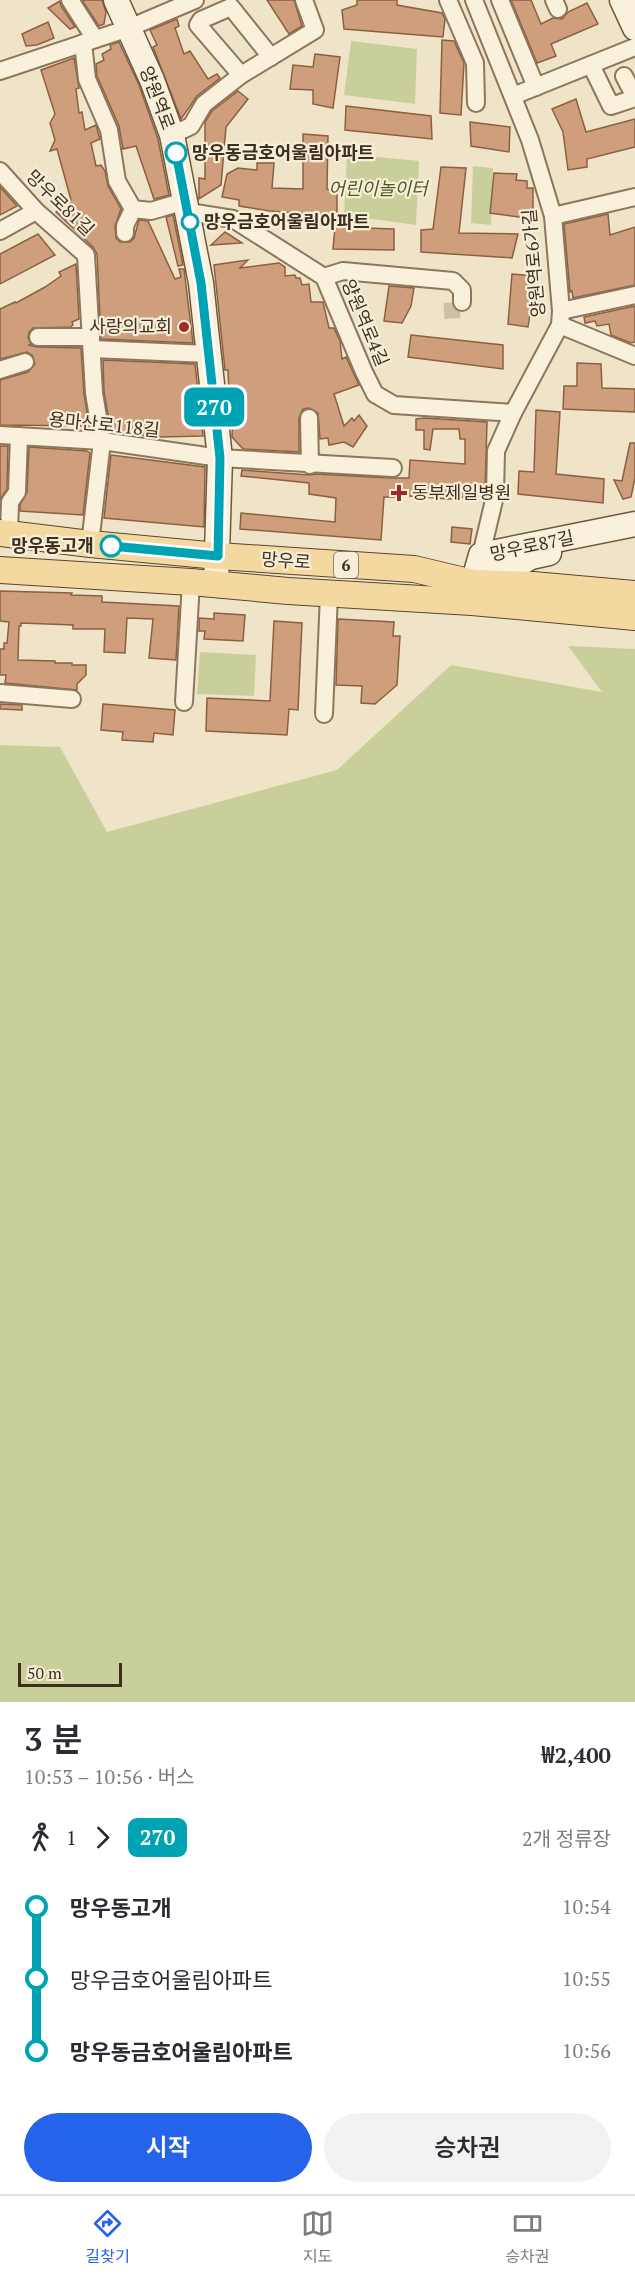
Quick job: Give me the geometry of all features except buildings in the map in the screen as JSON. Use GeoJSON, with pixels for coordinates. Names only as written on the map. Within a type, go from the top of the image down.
{"type":"FeatureCollection","features":[{"type":"Feature","properties":{"kind":"main road","name":"망우로"},"geometry":{"type":"LineString","coordinates":[[4,534],[218,556],[414,569],[473,593],[635,617]]}},
{"type":"Feature","properties":{"kind":"main road","name":"망우로"},"geometry":{"type":"LineString","coordinates":[[0,570],[204,583],[329,594],[473,593],[533,585],[635,594]]}},
{"type":"Feature","properties":{"kind":"street"},"geometry":{"type":"LineString","coordinates":[[70,0],[89,41],[87,79],[109,129],[117,182],[133,209]]}},
{"type":"Feature","properties":{"kind":"street","name":"양원역로"},"geometry":{"type":"LineString","coordinates":[[116,0],[172,135],[201,283],[220,458],[218,556],[204,583]]}},
{"type":"Feature","properties":{"kind":"street"},"geometry":{"type":"LineString","coordinates":[[0,71],[129,28],[195,0]]}},
{"type":"Feature","properties":{"kind":"street"},"geometry":{"type":"LineString","coordinates":[[172,135],[191,126],[204,104],[241,75],[315,30],[304,0]]}},
{"type":"Feature","properties":{"kind":"street"},"geometry":{"type":"LineString","coordinates":[[448,0],[475,63],[476,103]]}},
{"type":"Feature","properties":{"kind":"street","name":"양원역로6가길"},"geometry":{"type":"LineString","coordinates":[[474,0],[530,140],[553,216],[560,318],[496,452],[495,496],[482,555]]}},
{"type":"Feature","properties":{"kind":"street"},"geometry":{"type":"LineString","coordinates":[[500,0],[536,87]]}},
{"type":"Feature","properties":{"kind":"street"},"geometry":{"type":"LineString","coordinates":[[622,0],[635,28]]}},
{"type":"Feature","properties":{"kind":"street"},"geometry":{"type":"LineString","coordinates":[[241,75],[198,25],[201,20],[231,7],[271,57]]}},
{"type":"Feature","properties":{"kind":"street"},"geometry":{"type":"LineString","coordinates":[[513,96],[635,47]]}},
{"type":"Feature","properties":{"kind":"street"},"geometry":{"type":"LineString","coordinates":[[591,65],[611,106],[635,97],[624,76]]}},
{"type":"Feature","properties":{"kind":"street","name":"망우로81길"},"geometry":{"type":"LineString","coordinates":[[0,171],[36,211],[86,255],[94,393],[102,441],[90,544]]}},
{"type":"Feature","properties":{"kind":"street"},"geometry":{"type":"LineString","coordinates":[[553,216],[635,197]]}},
{"type":"Feature","properties":{"kind":"street"},"geometry":{"type":"LineString","coordinates":[[133,209],[151,210],[187,206]]}},
{"type":"Feature","properties":{"kind":"street","name":"양원역로4길"},"geometry":{"type":"LineString","coordinates":[[187,206],[233,219],[324,277],[375,394],[394,405],[513,413]]}},
{"type":"Feature","properties":{"kind":"street"},"geometry":{"type":"LineString","coordinates":[[125,233],[125,226],[133,209]]}},
{"type":"Feature","properties":{"kind":"street"},"geometry":{"type":"LineString","coordinates":[[0,231],[36,211]]}},
{"type":"Feature","properties":{"kind":"street"},"geometry":{"type":"LineString","coordinates":[[324,277],[343,271],[453,281],[462,290],[462,302]]}},
{"type":"Feature","properties":{"kind":"street"},"geometry":{"type":"LineString","coordinates":[[560,318],[635,295]]}},
{"type":"Feature","properties":{"kind":"street"},"geometry":{"type":"LineString","coordinates":[[560,318],[635,356]]}},
{"type":"Feature","properties":{"kind":"street"},"geometry":{"type":"LineString","coordinates":[[38,337],[208,354]]}},
{"type":"Feature","properties":{"kind":"street"},"geometry":{"type":"LineString","coordinates":[[0,370],[25,362]]}},
{"type":"Feature","properties":{"kind":"street"},"geometry":{"type":"LineString","coordinates":[[309,418],[310,465]]}},
{"type":"Feature","properties":{"kind":"street","name":"용마산로118길"},"geometry":{"type":"LineString","coordinates":[[0,435],[102,441],[220,458],[393,468]]}},
{"type":"Feature","properties":{"kind":"street","name":"망우로"},"geometry":{"type":"LineString","coordinates":[[4,534],[10,502],[16,492],[19,436]]}},
{"type":"Feature","properties":{"kind":"street","name":"망우로87길"},"geometry":{"type":"LineString","coordinates":[[473,593],[482,555],[635,524]]}},
{"type":"Feature","properties":{"kind":"street","name":"망우로87길"},"geometry":{"type":"LineString","coordinates":[[473,593],[531,557],[635,534]]}},
{"type":"Feature","properties":{"kind":"street"},"geometry":{"type":"LineString","coordinates":[[184,702],[204,583]]}},
{"type":"Feature","properties":{"kind":"street"},"geometry":{"type":"LineString","coordinates":[[324,714],[329,594]]}},
{"type":"Feature","properties":{"kind":"street"},"geometry":{"type":"LineString","coordinates":[[0,693],[72,699]]}},
{"type":"Feature","properties":{"kind":"green space"},"geometry":{"type":"Polygon","coordinates":[[[351,41],[417,49],[415,104],[344,95],[351,41]]]}},
{"type":"Feature","properties":{"kind":"green space","name":"어린이놀이터"},"geometry":{"type":"Polygon","coordinates":[[[347,154],[419,161],[416,225],[344,215],[347,154]]]}},
{"type":"Feature","properties":{"kind":"green space","name":"어린이놀이터"},"geometry":{"type":"Polygon","coordinates":[[[473,166],[493,168],[491,225],[471,223],[473,166]]]}},
{"type":"Feature","properties":{"kind":"green space"},"geometry":{"type":"Polygon","coordinates":[[[568,646],[635,649],[635,1702],[0,1702],[0,745],[60,747],[107,832],[337,770],[451,665],[602,692],[568,646]]]}},
{"type":"Feature","properties":{"kind":"green space"},"geometry":{"type":"Polygon","coordinates":[[[200,652],[256,655],[254,696],[197,694],[200,652]]]}},
{"type":"Feature","properties":{"kind":"tunnel"},"geometry":{"type":"LineString","coordinates":[[444,311],[461,310],[462,302]]}},
{"type":"Feature","properties":{"kind":"bus line","name":"270"},"geometry":{"type":"LineString","coordinates":[[111,546],[218,556],[220,458],[201,283],[176,153]]}},
{"type":"Feature","properties":{"kind":"place","name":"망우동금호어울림아파트"},"geometry":{"type":"Point","coordinates":[176,153]}},
{"type":"Feature","properties":{"kind":"place","name":"망우금호어울림아파트"},"geometry":{"type":"Point","coordinates":[190,222]}},
{"type":"Feature","properties":{"kind":"place","name":"사랑의교회"},"geometry":{"type":"Point","coordinates":[184,327]}},
{"type":"Feature","properties":{"kind":"place","name":"동부제일병원"},"geometry":{"type":"Point","coordinates":[399,493]}},
{"type":"Feature","properties":{"kind":"place","name":"망우동고개"},"geometry":{"type":"Point","coordinates":[111,546]}}]}
